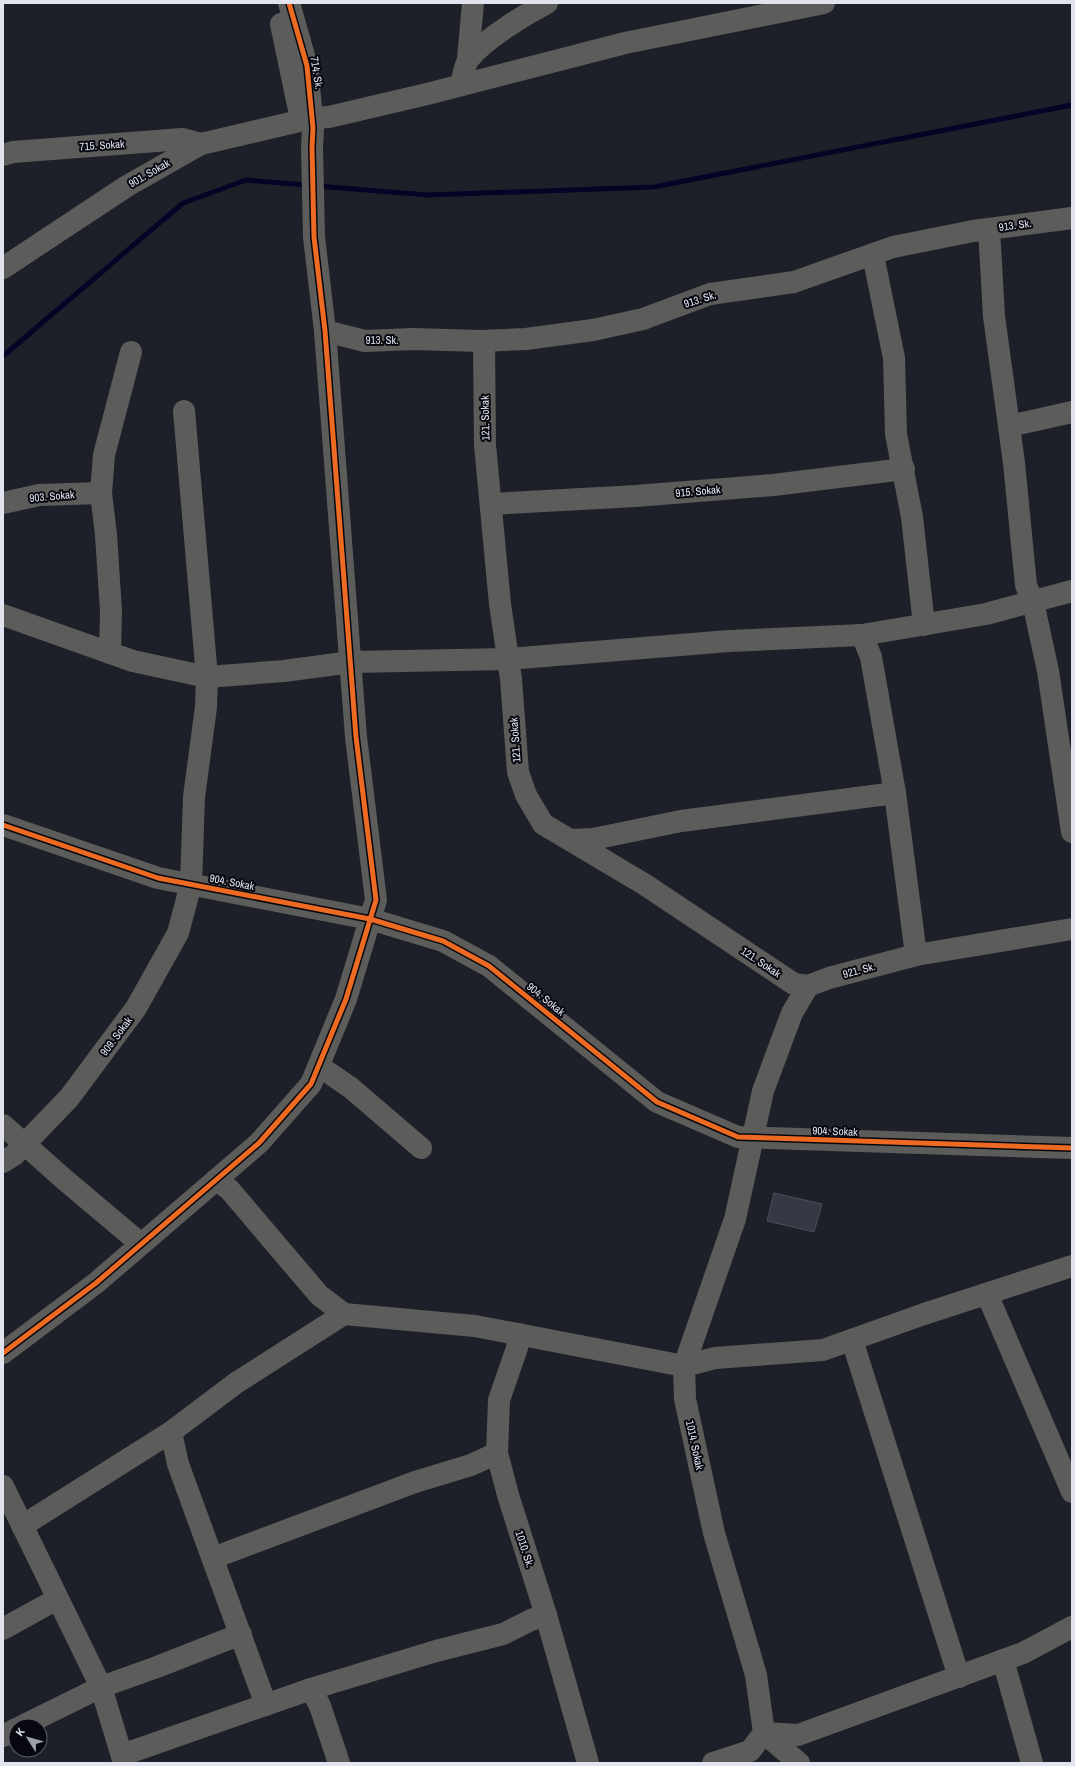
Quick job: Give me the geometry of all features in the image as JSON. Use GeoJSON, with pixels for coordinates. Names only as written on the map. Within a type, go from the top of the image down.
{"type":"FeatureCollection","features":[{"type":"Feature","properties":{"kind":"street"},"geometry":{"type":"LineString","coordinates":[[277,3],[307,119]]}},
{"type":"Feature","properties":{"kind":"street","name":"714. Sk."},"geometry":{"type":"LineString","coordinates":[[3,1353],[96,1283],[259,1143],[311,1084],[346,999],[376,900],[356,736],[325,331],[314,237],[312,147],[307,119],[307,66],[289,3]]}},
{"type":"Feature","properties":{"kind":"street"},"geometry":{"type":"LineString","coordinates":[[461,85],[468,59],[473,3]]}},
{"type":"Feature","properties":{"kind":"street"},"geometry":{"type":"LineString","coordinates":[[468,59],[484,44],[530,12],[547,3]]}},
{"type":"Feature","properties":{"kind":"street","name":"901. Sokak"},"geometry":{"type":"LineString","coordinates":[[3,268],[127,186],[201,144],[307,119],[329,117],[625,43],[824,3]]}},
{"type":"Feature","properties":{"kind":"street","name":"715. Sokak"},"geometry":{"type":"LineString","coordinates":[[3,155],[13,152],[182,139],[201,144]]}},
{"type":"Feature","properties":{"kind":"street","name":"913. Sk."},"geometry":{"type":"LineString","coordinates":[[325,331],[365,341],[413,339],[484,341],[526,339],[593,330],[642,319],[710,294],[794,282],[893,247],[989,229],[1072,218]]}},
{"type":"Feature","properties":{"kind":"street"},"geometry":{"type":"LineString","coordinates":[[989,229],[994,316],[1009,426],[1026,585],[1033,602],[1048,671],[1072,832]]}},
{"type":"Feature","properties":{"kind":"street"},"geometry":{"type":"LineString","coordinates":[[873,254],[894,358],[896,434],[904,469],[912,517],[924,625]]}},
{"type":"Feature","properties":{"kind":"street","name":"121. Sokak"},"geometry":{"type":"LineString","coordinates":[[484,341],[485,445],[500,604],[508,659],[518,772],[526,795],[543,824],[644,884],[794,984],[808,986]]}},
{"type":"Feature","properties":{"kind":"street"},"geometry":{"type":"LineString","coordinates":[[110,653],[111,611],[106,535],[101,493],[104,455],[131,352]]}},
{"type":"Feature","properties":{"kind":"street","name":"909. Sokak"},"geometry":{"type":"LineString","coordinates":[[3,1162],[14,1155],[69,1098],[136,1008],[178,933],[191,884],[194,797],[206,707],[207,677],[184,411]]}},
{"type":"Feature","properties":{"kind":"street"},"geometry":{"type":"LineString","coordinates":[[1009,426],[1072,412]]}},
{"type":"Feature","properties":{"kind":"street","name":"915. Sokak"},"geometry":{"type":"LineString","coordinates":[[491,504],[636,496],[773,485],[904,469]]}},
{"type":"Feature","properties":{"kind":"street","name":"903. Sokak"},"geometry":{"type":"LineString","coordinates":[[3,504],[39,495],[101,493]]}},
{"type":"Feature","properties":{"kind":"street"},"geometry":{"type":"LineString","coordinates":[[3,615],[133,661],[207,677],[284,671],[350,662],[508,659],[729,641],[862,635],[986,614],[1072,591]]}},
{"type":"Feature","properties":{"kind":"street"},"geometry":{"type":"LineString","coordinates":[[862,635],[871,658],[895,792],[916,956]]}},
{"type":"Feature","properties":{"kind":"street"},"geometry":{"type":"LineString","coordinates":[[570,840],[593,839],[681,821],[895,792]]}},
{"type":"Feature","properties":{"kind":"street","name":"904. Sokak"},"geometry":{"type":"LineString","coordinates":[[3,825],[158,878],[370,919],[442,941],[489,966],[657,1102],[738,1137],[1072,1148]]}},
{"type":"Feature","properties":{"kind":"street","name":"921. Sk."},"geometry":{"type":"LineString","coordinates":[[808,986],[829,978],[916,956],[1072,929]]}},
{"type":"Feature","properties":{"kind":"street"},"geometry":{"type":"LineString","coordinates":[[754,1138],[762,1092],[792,1013],[808,986]]}},
{"type":"Feature","properties":{"kind":"street"},"geometry":{"type":"LineString","coordinates":[[318,1066],[351,1088],[421,1148]]}},
{"type":"Feature","properties":{"kind":"street"},"geometry":{"type":"LineString","coordinates":[[3,1125],[141,1244]]}},
{"type":"Feature","properties":{"kind":"street","name":"1014. Sokak"},"geometry":{"type":"LineString","coordinates":[[754,1138],[736,1220],[684,1366],[685,1399],[714,1533],[756,1675],[764,1733]]}},
{"type":"Feature","properties":{"kind":"street"},"geometry":{"type":"LineString","coordinates":[[216,1180],[228,1189],[319,1294],[344,1314],[475,1326],[684,1366],[714,1358],[823,1350],[1072,1266]]}},
{"type":"Feature","properties":{"kind":"street"},"geometry":{"type":"LineString","coordinates":[[987,1294],[1072,1492]]}},
{"type":"Feature","properties":{"kind":"street"},"geometry":{"type":"LineString","coordinates":[[22,1526],[171,1432],[236,1383],[344,1314]]}},
{"type":"Feature","properties":{"kind":"street","name":"1010. Sk."},"geometry":{"type":"LineString","coordinates":[[518,1334],[517,1348],[499,1400],[497,1453],[508,1495],[546,1615],[588,1763]]}},
{"type":"Feature","properties":{"kind":"street"},"geometry":{"type":"LineString","coordinates":[[852,1340],[958,1677]]}},
{"type":"Feature","properties":{"kind":"street"},"geometry":{"type":"LineString","coordinates":[[171,1432],[178,1464],[266,1705]]}},
{"type":"Feature","properties":{"kind":"street"},"geometry":{"type":"LineString","coordinates":[[213,1558],[415,1482],[471,1465],[497,1453]]}},
{"type":"Feature","properties":{"kind":"street"},"geometry":{"type":"LineString","coordinates":[[3,1486],[101,1687],[123,1759],[310,1689],[436,1651],[504,1634],[531,1620],[546,1615]]}},
{"type":"Feature","properties":{"kind":"street"},"geometry":{"type":"LineString","coordinates":[[3,1630],[57,1599]]}},
{"type":"Feature","properties":{"kind":"street"},"geometry":{"type":"LineString","coordinates":[[764,1733],[798,1735],[1023,1653],[1072,1627]]}},
{"type":"Feature","properties":{"kind":"street"},"geometry":{"type":"LineString","coordinates":[[38,1718],[101,1687],[241,1634]]}},
{"type":"Feature","properties":{"kind":"street"},"geometry":{"type":"LineString","coordinates":[[1003,1660],[1032,1763]]}},
{"type":"Feature","properties":{"kind":"street"},"geometry":{"type":"LineString","coordinates":[[310,1689],[320,1706],[339,1763]]}},
{"type":"Feature","properties":{"kind":"street"},"geometry":{"type":"LineString","coordinates":[[713,1763],[750,1751],[764,1733]]}},
{"type":"Feature","properties":{"kind":"street"},"geometry":{"type":"LineString","coordinates":[[764,1733],[799,1763]]}},
{"type":"Feature","properties":{"kind":"building"},"geometry":{"type":"Polygon","coordinates":[[[774,1193],[822,1204],[814,1232],[767,1221],[774,1193]]]}},
{"type":"Feature","properties":{"kind":"waterway"},"geometry":{"type":"LineString","coordinates":[[317,186],[428,195],[654,187],[1072,105]]}},
{"type":"Feature","properties":{"kind":"waterway"},"geometry":{"type":"LineString","coordinates":[[3,356],[183,203],[246,180],[307,185]]}},
{"type":"Feature","properties":{"kind":"cycle path"},"geometry":{"type":"LineString","coordinates":[[3,1353],[96,1283],[259,1143],[311,1084],[346,999],[376,900],[356,737],[325,331],[314,237],[313,128],[307,66],[289,3]]}},
{"type":"Feature","properties":{"kind":"cycle path"},"geometry":{"type":"LineString","coordinates":[[3,825],[158,878],[370,919],[443,941],[489,966],[657,1102],[738,1137],[1072,1148]]}}]}
